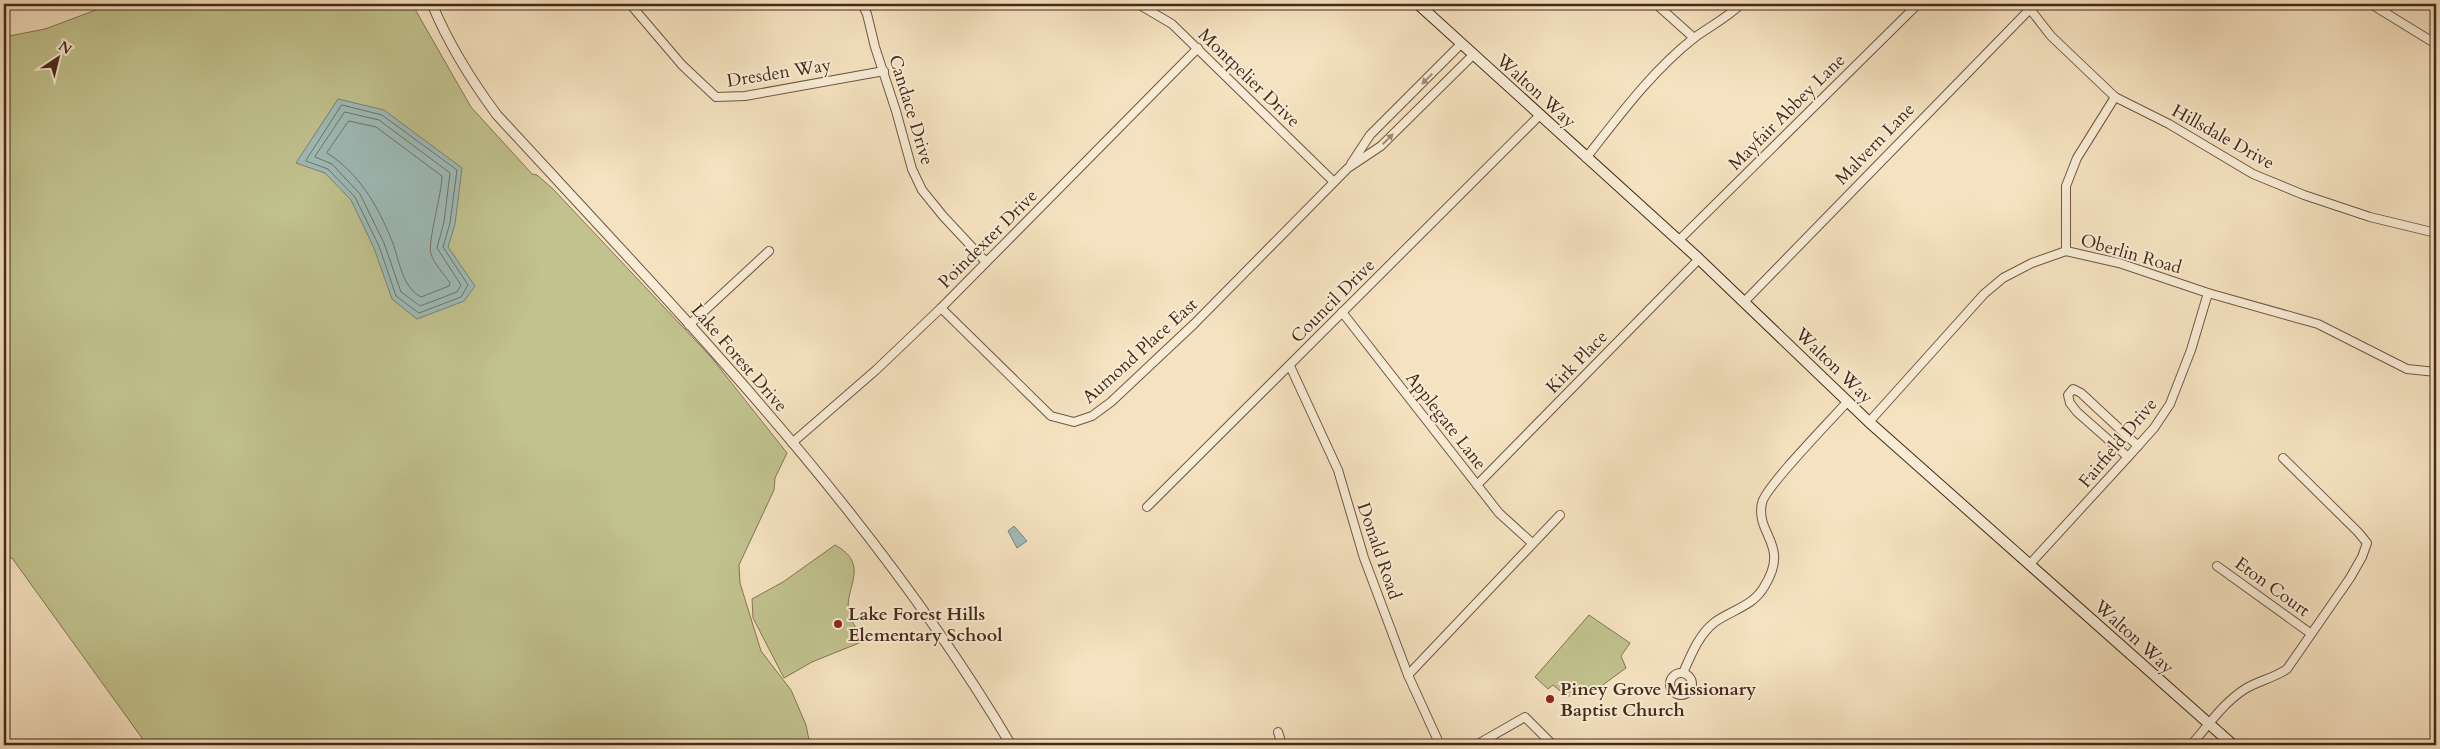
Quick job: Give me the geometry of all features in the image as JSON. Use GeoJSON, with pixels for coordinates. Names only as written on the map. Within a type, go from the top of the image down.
{"type":"FeatureCollection","features":[{"type":"Feature","properties":{"kind":"main road","name":"Walton Way"},"geometry":{"type":"LineString","coordinates":[[1418,4],[1539,116],[1699,259],[1869,422],[2233,745]]}},
{"type":"Feature","properties":{"kind":"street","name":"Lake Forest Drive"},"geometry":{"type":"LineString","coordinates":[[432,4],[469,78],[497,115],[689,325],[792,443],[917,602],[958,660],[1011,745]]}},
{"type":"Feature","properties":{"kind":"street","name":"Dresden Way"},"geometry":{"type":"LineString","coordinates":[[630,4],[682,65],[716,97],[745,96],[884,71]]}},
{"type":"Feature","properties":{"kind":"street","name":"Candace Drive"},"geometry":{"type":"LineString","coordinates":[[862,4],[884,71],[912,170],[922,190],[943,216],[986,262]]}},
{"type":"Feature","properties":{"kind":"street","name":"Montpelier Drive"},"geometry":{"type":"LineString","coordinates":[[1138,4],[1172,24],[1334,182]]}},
{"type":"Feature","properties":{"kind":"street"},"geometry":{"type":"LineString","coordinates":[[1656,4],[1694,38]]}},
{"type":"Feature","properties":{"kind":"street"},"geometry":{"type":"LineString","coordinates":[[1586,158],[1643,87],[1694,38],[1729,15],[1741,4]]}},
{"type":"Feature","properties":{"kind":"street","name":"Mayfair Abbey Lane"},"geometry":{"type":"LineString","coordinates":[[1678,241],[1918,4]]}},
{"type":"Feature","properties":{"kind":"street"},"geometry":{"type":"LineString","coordinates":[[2371,4],[2436,44]]}},
{"type":"Feature","properties":{"kind":"street","name":"Hillsdale Drive"},"geometry":{"type":"LineString","coordinates":[[2030,9],[2068,54],[2115,96],[2169,124],[2253,174],[2304,195],[2370,217],[2436,233]]}},
{"type":"Feature","properties":{"kind":"street","name":"Malvern Lane"},"geometry":{"type":"LineString","coordinates":[[1744,302],[2030,9]]}},
{"type":"Feature","properties":{"kind":"street","name":"Aumond Place East"},"geometry":{"type":"LineString","coordinates":[[1348,168],[1370,135],[1461,44]]}},
{"type":"Feature","properties":{"kind":"street","name":"Poindexter Drive"},"geometry":{"type":"LineString","coordinates":[[792,443],[876,370],[941,308],[1198,48]]}},
{"type":"Feature","properties":{"kind":"street","name":"Aumond Place East"},"geometry":{"type":"LineString","coordinates":[[941,308],[1050,416],[1074,422],[1092,416],[1138,378],[1348,168],[1381,146],[1473,54]]}},
{"type":"Feature","properties":{"kind":"street"},"geometry":{"type":"LineString","coordinates":[[2066,251],[2066,186],[2077,158],[2115,96]]}},
{"type":"Feature","properties":{"kind":"street","name":"Council Drive"},"geometry":{"type":"LineString","coordinates":[[1147,507],[1229,423],[1290,366],[1539,116]]}},
{"type":"Feature","properties":{"kind":"street"},"geometry":{"type":"LineString","coordinates":[[689,325],[769,251]]}},
{"type":"Feature","properties":{"kind":"street","name":"Oberlin Road"},"geometry":{"type":"LineString","coordinates":[[1869,422],[1984,294],[2003,278],[2032,263],[2066,251],[2119,263],[2208,293],[2318,324],[2407,368],[2436,372]]}},
{"type":"Feature","properties":{"kind":"street","name":"Kirk Place"},"geometry":{"type":"LineString","coordinates":[[1477,485],[1699,259]]}},
{"type":"Feature","properties":{"kind":"street","name":"Fairfield Drive"},"geometry":{"type":"LineString","coordinates":[[2029,565],[2138,446],[2170,404],[2191,350],[2208,293]]}},
{"type":"Feature","properties":{"kind":"street","name":"Applegate Lane"},"geometry":{"type":"LineString","coordinates":[[1342,312],[1499,513],[1532,543]]}},
{"type":"Feature","properties":{"kind":"street","name":"Donald Road"},"geometry":{"type":"LineString","coordinates":[[1290,366],[1338,470],[1364,558],[1408,675],[1440,745]]}},
{"type":"Feature","properties":{"kind":"street"},"geometry":{"type":"LineString","coordinates":[[2128,457],[2077,412],[2070,403],[2068,395],[2073,389],[2081,393],[2138,446]]}},
{"type":"Feature","properties":{"kind":"street"},"geometry":{"type":"LineString","coordinates":[[1683,673],[1698,642],[1708,628],[1716,621],[1743,607],[1763,589],[1774,567],[1774,550],[1762,516],[1762,502],[1803,450],[1848,401]]}},
{"type":"Feature","properties":{"kind":"street"},"geometry":{"type":"LineString","coordinates":[[2191,745],[2234,698],[2246,688],[2277,676],[2287,669],[2310,633],[2350,578],[2362,557],[2366,543],[2358,532],[2283,458]]}},
{"type":"Feature","properties":{"kind":"street"},"geometry":{"type":"LineString","coordinates":[[1408,675],[1560,515]]}},
{"type":"Feature","properties":{"kind":"street","name":"Eton Court"},"geometry":{"type":"LineString","coordinates":[[2217,566],[2310,633]]}},
{"type":"Feature","properties":{"kind":"street"},"geometry":{"type":"LineString","coordinates":[[1476,745],[1525,717],[1553,745]]}},
{"type":"Feature","properties":{"kind":"street"},"geometry":{"type":"LineString","coordinates":[[1278,732],[1282,745]]}},
{"type":"Feature","properties":{"kind":"green space"},"geometry":{"type":"Polygon","coordinates":[[[112,4],[412,4],[471,107],[532,174],[537,175],[553,189],[711,357],[787,453],[775,478],[774,490],[739,565],[740,583],[761,651],[791,690],[806,725],[810,745],[147,745],[12,558],[4,560],[4,37],[45,29],[112,4]]]}},
{"type":"Feature","properties":{"kind":"green space"},"geometry":{"type":"Polygon","coordinates":[[[835,545],[846,553],[852,561],[854,578],[849,595],[849,613],[864,641],[812,662],[784,678],[753,618],[752,599],[783,582],[835,545]]]}},
{"type":"Feature","properties":{"kind":"green space"},"geometry":{"type":"Polygon","coordinates":[[[1589,615],[1630,643],[1621,656],[1626,668],[1589,695],[1566,696],[1553,685],[1548,689],[1535,677],[1589,615]]]}},
{"type":"Feature","properties":{"kind":"water"},"geometry":{"type":"Polygon","coordinates":[[[338,99],[384,110],[462,168],[455,224],[448,247],[475,286],[464,301],[417,319],[392,299],[374,248],[351,200],[325,173],[296,163],[338,99]]]}},
{"type":"Feature","properties":{"kind":"water"},"geometry":{"type":"Polygon","coordinates":[[[1014,526],[1027,541],[1017,548],[1008,531],[1014,526]]]}},
{"type":"Feature","properties":{"kind":"place","name":"Lake Forest Hills Elementary School"},"geometry":{"type":"Point","coordinates":[838,624]}},
{"type":"Feature","properties":{"kind":"place","name":"Piney Grove Missionary Baptist Church"},"geometry":{"type":"Point","coordinates":[1550,699]}}]}
